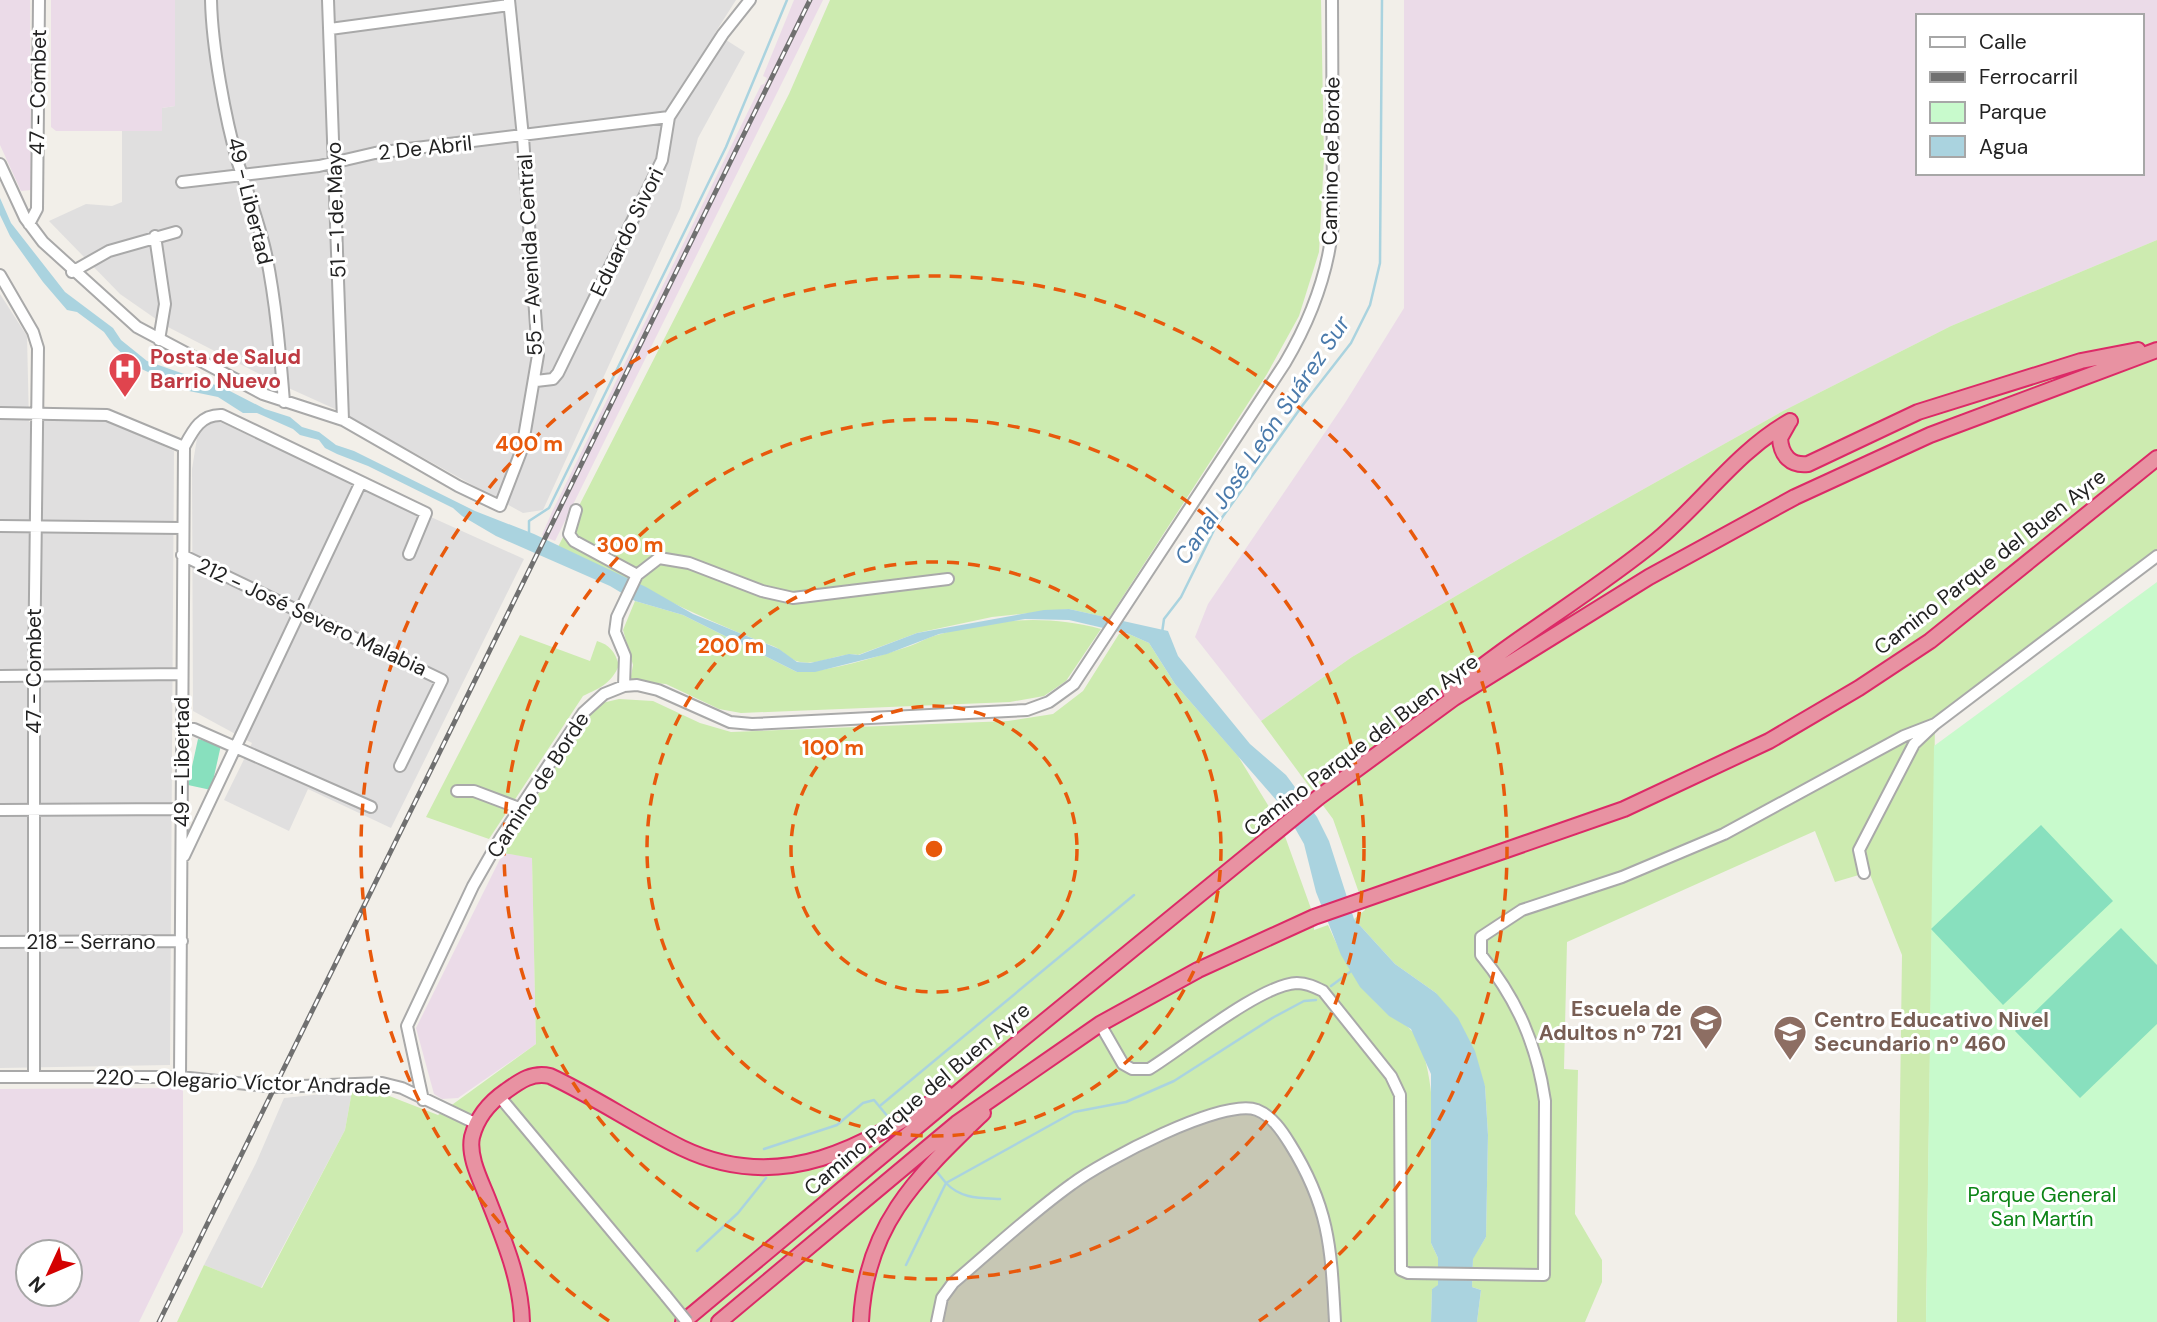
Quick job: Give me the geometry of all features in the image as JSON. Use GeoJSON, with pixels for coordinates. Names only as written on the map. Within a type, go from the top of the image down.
{"type":"FeatureCollection","features":[{"type":"Feature","properties":{"kind":"highway","name":"Camino Parque del Buen Ayre"},"geometry":{"type":"LineString","coordinates":[[685,1322],[997,1060],[1319,797],[1428,716],[1510,661],[1626,591],[1795,497],[1952,426],[2157,348]]}},
{"type":"Feature","properties":{"kind":"highway"},"geometry":{"type":"LineString","coordinates":[[1428,716],[1475,670],[1604,581],[1657,539],[1693,507],[1745,450],[1790,421],[1780,438],[1784,455],[1791,462],[1808,464],[1918,412],[2081,361],[2157,348]]}},
{"type":"Feature","properties":{"kind":"highway","name":"Camino Parque del Buen Ayre"},"geometry":{"type":"LineString","coordinates":[[719,1322],[957,1123],[1021,1076],[1100,1024],[1198,970],[1314,917],[1359,899],[1613,813],[1769,741],[1894,666],[1930,641],[2157,458]]}},
{"type":"Feature","properties":{"kind":"highway"},"geometry":{"type":"LineString","coordinates":[[522,1322],[515,1277],[473,1155],[472,1137],[488,1106],[519,1082],[541,1074],[561,1081],[685,1150],[737,1164],[793,1165],[860,1145],[997,1060]]}},
{"type":"Feature","properties":{"kind":"highway"},"geometry":{"type":"LineString","coordinates":[[861,1322],[865,1282],[872,1257],[897,1203],[924,1170],[1021,1076]]}},
{"type":"Feature","properties":{"kind":"street","name":"47 - Combet"},"geometry":{"type":"LineString","coordinates":[[29,224],[37,209],[39,0]]}},
{"type":"Feature","properties":{"kind":"street","name":"49 - Libertad"},"geometry":{"type":"LineString","coordinates":[[211,0],[221,76],[242,174],[250,191],[266,255],[278,326],[284,402]]}},
{"type":"Feature","properties":{"kind":"street","name":"51 - 1 de Mayo"},"geometry":{"type":"LineString","coordinates":[[328,0],[343,420]]}},
{"type":"Feature","properties":{"kind":"street","name":"Eduardo Sivori"},"geometry":{"type":"LineString","coordinates":[[536,381],[553,379],[565,360],[662,160],[669,117],[723,34],[750,0]]}},
{"type":"Feature","properties":{"kind":"street","name":"Camino de Borde"},"geometry":{"type":"LineString","coordinates":[[423,1100],[407,1026],[473,886],[519,808],[583,713],[604,694],[624,685],[658,690],[712,715],[743,724],[1027,710],[1063,693],[1083,672],[1285,363],[1305,328],[1324,278],[1334,212],[1332,0]]}},
{"type":"Feature","properties":{"kind":"street"},"geometry":{"type":"LineString","coordinates":[[330,29],[509,3]]}},
{"type":"Feature","properties":{"kind":"street","name":"55 - Avenida Central"},"geometry":{"type":"LineString","coordinates":[[343,420],[458,486],[500,506],[522,449],[536,381],[534,280],[509,3]]}},
{"type":"Feature","properties":{"kind":"street","name":"2 De Abril"},"geometry":{"type":"LineString","coordinates":[[182,182],[334,162],[375,153],[523,137],[643,118],[669,117]]}},
{"type":"Feature","properties":{"kind":"street"},"geometry":{"type":"LineString","coordinates":[[0,164],[29,224],[72,272],[113,308],[159,340],[284,402],[343,420]]}},
{"type":"Feature","properties":{"kind":"street"},"geometry":{"type":"LineString","coordinates":[[72,272],[109,251],[176,232]]}},
{"type":"Feature","properties":{"kind":"street"},"geometry":{"type":"LineString","coordinates":[[155,236],[165,304],[159,340]]}},
{"type":"Feature","properties":{"kind":"street","name":"47 - Combet"},"geometry":{"type":"LineString","coordinates":[[1,279],[37,340],[34,1077]]}},
{"type":"Feature","properties":{"kind":"street"},"geometry":{"type":"LineString","coordinates":[[0,413],[107,415],[184,447],[202,420],[212,415],[222,415],[426,513],[409,554]]}},
{"type":"Feature","properties":{"kind":"street","name":"49 - Libertad"},"geometry":{"type":"LineString","coordinates":[[180,1077],[184,447]]}},
{"type":"Feature","properties":{"kind":"street"},"geometry":{"type":"LineString","coordinates":[[183,859],[361,482]]}},
{"type":"Feature","properties":{"kind":"street"},"geometry":{"type":"LineString","coordinates":[[576,510],[569,534],[574,541],[637,577]]}},
{"type":"Feature","properties":{"kind":"street"},"geometry":{"type":"LineString","coordinates":[[0,526],[182,528]]}},
{"type":"Feature","properties":{"kind":"street","name":"212 - José Severo Malabia"},"geometry":{"type":"LineString","coordinates":[[182,555],[442,680],[400,766]]}},
{"type":"Feature","properties":{"kind":"street"},"geometry":{"type":"LineString","coordinates":[[1864,873],[1859,850],[1914,744],[1935,724],[2157,555]]}},
{"type":"Feature","properties":{"kind":"street"},"geometry":{"type":"LineString","coordinates":[[624,685],[624,648],[614,626],[637,577],[659,558],[677,560],[762,591],[793,598],[948,579]]}},
{"type":"Feature","properties":{"kind":"street"},"geometry":{"type":"LineString","coordinates":[[0,676],[181,674]]}},
{"type":"Feature","properties":{"kind":"street"},"geometry":{"type":"LineString","coordinates":[[1100,1024],[1123,1064],[1142,1071],[1154,1066],[1243,1006],[1272,992],[1294,983],[1313,986],[1323,991],[1391,1076],[1400,1095],[1400,1266],[1408,1273],[1544,1275],[1545,1101],[1541,1074],[1522,1018],[1502,981],[1481,955],[1481,937],[1522,910],[1622,877],[1724,834],[1904,736],[1935,724]]}},
{"type":"Feature","properties":{"kind":"street"},"geometry":{"type":"LineString","coordinates":[[182,728],[194,729],[371,807]]}},
{"type":"Feature","properties":{"kind":"street"},"geometry":{"type":"LineString","coordinates":[[457,791],[474,791],[519,808]]}},
{"type":"Feature","properties":{"kind":"street"},"geometry":{"type":"LineString","coordinates":[[0,810],[182,809]]}},
{"type":"Feature","properties":{"kind":"street","name":"218 - Serrano"},"geometry":{"type":"LineString","coordinates":[[0,942],[182,941]]}},
{"type":"Feature","properties":{"kind":"street","name":"220 - Olegario Víctor Andrade"},"geometry":{"type":"LineString","coordinates":[[0,1077],[180,1077],[248,1086],[382,1083],[402,1088],[477,1124]]}},
{"type":"Feature","properties":{"kind":"street"},"geometry":{"type":"LineString","coordinates":[[499,1096],[685,1322]]}},
{"type":"Feature","properties":{"kind":"street"},"geometry":{"type":"LineString","coordinates":[[937,1322],[942,1298],[953,1283],[1087,1173],[1184,1124],[1224,1110],[1256,1109],[1278,1125],[1305,1169],[1323,1208],[1331,1261],[1335,1322]]}},
{"type":"Feature","properties":{"kind":"shaded area"},"geometry":{"type":"Polygon","coordinates":[[[0,0],[30,0],[31,190],[21,191],[0,145],[0,0]]]}},
{"type":"Feature","properties":{"kind":"shaded area"},"geometry":{"type":"Polygon","coordinates":[[[51,0],[175,0],[175,106],[162,108],[162,131],[56,131],[51,127],[51,0]]]}},
{"type":"Feature","properties":{"kind":"shaded area"},"geometry":{"type":"Polygon","coordinates":[[[175,0],[736,0],[715,33],[745,52],[698,138],[680,209],[543,510],[523,513],[335,409],[273,381],[166,326],[120,294],[49,221],[86,204],[112,206],[122,202],[122,131],[162,131],[162,108],[175,106],[175,0]]]}},
{"type":"Feature","properties":{"kind":"shaded area"},"geometry":{"type":"Polygon","coordinates":[[[794,0],[823,0],[555,541],[545,537],[542,535],[552,512],[761,85],[767,78],[763,76],[794,0]]]}},
{"type":"Feature","properties":{"kind":"shaded area"},"geometry":{"type":"Polygon","coordinates":[[[1404,0],[2157,0],[2157,240],[1951,326],[1783,411],[1524,556],[1352,657],[1261,721],[1195,637],[1208,604],[1345,403],[1404,308],[1404,0]]]}},
{"type":"Feature","properties":{"kind":"shaded area"},"geometry":{"type":"Polygon","coordinates":[[[0,294],[27,336],[29,422],[89,417],[119,425],[174,451],[170,1065],[0,1068],[0,294]]]}},
{"type":"Feature","properties":{"kind":"shaded area"},"geometry":{"type":"Polygon","coordinates":[[[207,421],[218,421],[524,559],[391,828],[308,789],[289,831],[224,800],[252,743],[193,711],[192,469],[197,438],[207,421]]]}},
{"type":"Feature","properties":{"kind":"shaded area"},"geometry":{"type":"Polygon","coordinates":[[[503,853],[532,857],[536,1044],[458,1098],[442,1099],[434,1094],[416,1028],[503,853]]]}},
{"type":"Feature","properties":{"kind":"shaded area"},"geometry":{"type":"Polygon","coordinates":[[[183,1088],[183,1232],[139,1322],[0,1322],[0,1089],[183,1088]]]}},
{"type":"Feature","properties":{"kind":"shaded area"},"geometry":{"type":"Polygon","coordinates":[[[352,1091],[345,1130],[261,1288],[204,1265],[256,1163],[284,1098],[352,1091]]]}},
{"type":"Feature","properties":{"kind":"shaded area"},"geometry":{"type":"Polygon","coordinates":[[[1256,1109],[1278,1125],[1323,1208],[1335,1322],[937,1322],[942,1298],[1069,1185],[1184,1124],[1256,1109]]]}},
{"type":"Feature","properties":{"kind":"green space"},"geometry":{"type":"Polygon","coordinates":[[[830,0],[1321,0],[1324,158],[1319,252],[1299,316],[1267,374],[1109,618],[1069,609],[992,617],[917,633],[858,655],[844,655],[807,663],[691,612],[558,547],[789,94],[830,0]]]}},
{"type":"Feature","properties":{"kind":"green space"},"geometry":{"type":"Polygon","coordinates":[[[2157,240],[2157,556],[1935,724],[1926,1322],[1897,1322],[1902,955],[1869,872],[1835,882],[1815,831],[1567,942],[1564,1069],[1578,1070],[1575,1214],[1602,1260],[1602,1282],[1585,1322],[1477,1322],[1481,1290],[1472,1287],[1473,1258],[1486,1237],[1488,1135],[1485,1086],[1436,993],[1395,964],[1354,919],[1365,910],[1333,819],[1261,721],[1352,657],[1524,556],[1783,411],[1951,326],[2157,240]]]}},
{"type":"Feature","properties":{"kind":"green space","name":"Parque General San Martín"},"geometry":{"type":"Polygon","coordinates":[[[2157,582],[2157,1322],[1926,1322],[1934,746],[2157,582]]]}},
{"type":"Feature","properties":{"kind":"green space"},"geometry":{"type":"Polygon","coordinates":[[[635,601],[683,615],[797,672],[853,663],[937,635],[998,622],[1060,621],[1101,629],[1066,681],[1044,696],[1010,702],[741,713],[719,709],[666,684],[630,681],[633,665],[623,630],[635,601]]]}},
{"type":"Feature","properties":{"kind":"green space"},"geometry":{"type":"Polygon","coordinates":[[[1119,634],[1129,634],[1149,643],[1175,684],[1238,756],[1282,828],[1314,917],[1314,930],[1328,925],[1360,983],[1387,1013],[1409,1028],[1420,1044],[1432,1098],[1434,1130],[1431,1243],[1438,1258],[1438,1286],[1432,1289],[1431,1322],[1335,1322],[1323,1208],[1278,1125],[1256,1109],[1224,1110],[1087,1173],[953,1283],[937,1322],[177,1322],[204,1265],[262,1288],[345,1130],[352,1091],[379,1092],[438,1115],[536,1044],[532,858],[503,853],[563,752],[589,715],[602,703],[619,699],[653,701],[700,723],[731,732],[1008,721],[1053,714],[1083,691],[1119,634]]]}},
{"type":"Feature","properties":{"kind":"green space"},"geometry":{"type":"Polygon","coordinates":[[[520,635],[590,661],[597,641],[611,650],[619,665],[609,681],[583,696],[489,839],[426,817],[520,635]]]}},
{"type":"Feature","properties":{"kind":"green space"},"geometry":{"type":"Polygon","coordinates":[[[198,739],[221,745],[211,790],[188,785],[198,739]]]}},
{"type":"Feature","properties":{"kind":"green space"},"geometry":{"type":"Polygon","coordinates":[[[2041,825],[2113,901],[2003,1005],[1931,929],[2041,825]]]}},
{"type":"Feature","properties":{"kind":"green space"},"geometry":{"type":"Polygon","coordinates":[[[2121,928],[2157,965],[2157,1024],[2080,1098],[2015,1031],[2121,928]]]}},
{"type":"Feature","properties":{"kind":"water"},"geometry":{"type":"Polygon","coordinates":[[[0,198],[11,223],[65,292],[113,328],[121,340],[147,361],[224,388],[265,409],[290,417],[302,427],[319,432],[336,445],[354,451],[475,511],[534,534],[646,587],[693,614],[779,649],[797,662],[810,663],[849,654],[859,655],[917,633],[1044,610],[1069,609],[1168,631],[1178,656],[1250,744],[1286,775],[1317,817],[1329,841],[1354,919],[1395,964],[1436,993],[1458,1018],[1475,1051],[1485,1086],[1488,1135],[1486,1237],[1473,1259],[1472,1287],[1481,1290],[1477,1322],[1431,1322],[1432,1289],[1438,1285],[1438,1258],[1431,1243],[1431,1074],[1411,1029],[1389,1016],[1360,987],[1341,955],[1316,892],[1304,844],[1284,809],[1175,684],[1149,643],[1129,634],[1069,620],[1025,619],[939,634],[887,654],[815,672],[797,672],[683,615],[635,601],[610,586],[496,536],[453,508],[325,448],[319,440],[300,435],[293,429],[257,413],[243,413],[218,397],[189,391],[135,366],[104,332],[77,312],[67,310],[43,282],[10,236],[0,215],[0,198]]]}},
{"type":"Feature","properties":{"kind":"waterway"},"geometry":{"type":"LineString","coordinates":[[529,534],[529,521],[549,508],[726,147],[787,0]]}},
{"type":"Feature","properties":{"kind":"waterway","name":"Canal José León Suárez Sur"},"geometry":{"type":"LineString","coordinates":[[1162,633],[1164,619],[1181,597],[1216,526],[1351,343],[1370,305],[1380,263],[1382,0]]}},
{"type":"Feature","properties":{"kind":"waterway"},"geometry":{"type":"LineString","coordinates":[[881,1105],[1134,895]]}},
{"type":"Feature","properties":{"kind":"waterway"},"geometry":{"type":"LineString","coordinates":[[1331,986],[1354,969]]}},
{"type":"Feature","properties":{"kind":"waterway"},"geometry":{"type":"LineString","coordinates":[[937,1172],[946,1183],[1074,1112],[1126,1102],[1174,1081],[1274,1017],[1304,1001],[1316,1000]]}},
{"type":"Feature","properties":{"kind":"waterway"},"geometry":{"type":"LineString","coordinates":[[764,1149],[837,1125],[863,1103],[874,1100],[889,1118]]}},
{"type":"Feature","properties":{"kind":"waterway"},"geometry":{"type":"LineString","coordinates":[[697,1251],[738,1213],[766,1178]]}},
{"type":"Feature","properties":{"kind":"waterway"},"geometry":{"type":"LineString","coordinates":[[906,1265],[946,1183],[964,1195],[1000,1199]]}},
{"type":"Feature","properties":{"kind":"railway"},"geometry":{"type":"LineString","coordinates":[[159,1322],[810,0]]}},
{"type":"Feature","properties":{"kind":"place","name":"Posta de Salud Barrio Nuevo"},"geometry":{"type":"Point","coordinates":[125,399]}},
{"type":"Feature","properties":{"kind":"place","name":"Escuela de Adultos nº 721"},"geometry":{"type":"Point","coordinates":[1706,1051]}},
{"type":"Feature","properties":{"kind":"place","name":"Centro Educativo Nivel Secundario nº 460"},"geometry":{"type":"Point","coordinates":[1790,1062]}}]}
